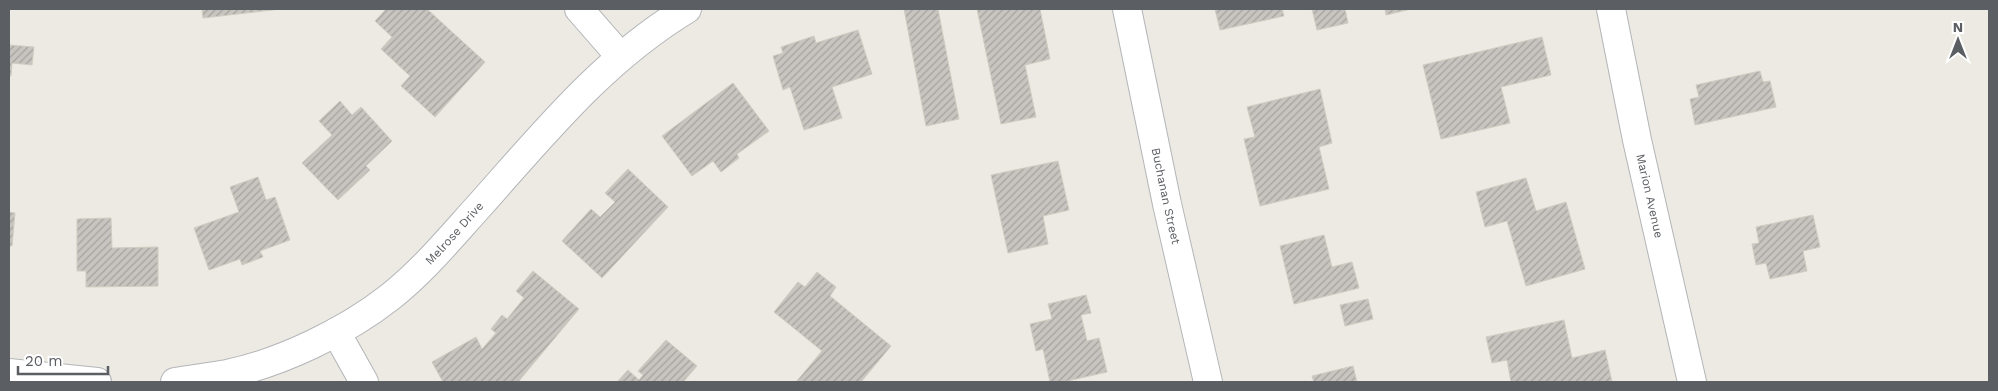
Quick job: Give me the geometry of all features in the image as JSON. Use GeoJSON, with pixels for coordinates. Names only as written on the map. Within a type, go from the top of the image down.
{"type":"FeatureCollection","features":[{"type":"Feature","properties":{"kind":"street"},"geometry":{"type":"LineString","coordinates":[[579,9],[620,56]]}},
{"type":"Feature","properties":{"kind":"street","name":"Melrose Drive"},"geometry":{"type":"LineString","coordinates":[[175,382],[229,374],[281,357],[336,332],[389,298],[428,263],[575,98],[620,56],[687,9]]}},
{"type":"Feature","properties":{"kind":"street","name":"Buchanan Street"},"geometry":{"type":"LineString","coordinates":[[1127,9],[1167,204],[1208,382]]}},
{"type":"Feature","properties":{"kind":"street","name":"Marion Avenue"},"geometry":{"type":"LineString","coordinates":[[1611,9],[1637,140],[1692,382]]}},
{"type":"Feature","properties":{"kind":"street"},"geometry":{"type":"LineString","coordinates":[[336,332],[364,382]]}},
{"type":"Feature","properties":{"kind":"street"},"geometry":{"type":"LineString","coordinates":[[12,376],[97,382]]}},
{"type":"Feature","properties":{"kind":"building"},"geometry":{"type":"Polygon","coordinates":[[[202,9],[281,9],[203,18],[202,9]]]}},
{"type":"Feature","properties":{"kind":"building"},"geometry":{"type":"Polygon","coordinates":[[[386,9],[427,9],[485,62],[435,117],[401,86],[410,76],[381,49],[392,37],[375,21],[386,9]]]}},
{"type":"Feature","properties":{"kind":"building"},"geometry":{"type":"Polygon","coordinates":[[[904,9],[938,9],[959,119],[926,126],[904,9]]]}},
{"type":"Feature","properties":{"kind":"building"},"geometry":{"type":"Polygon","coordinates":[[[977,9],[1040,9],[1050,59],[1025,65],[1036,117],[1001,124],[977,9]]]}},
{"type":"Feature","properties":{"kind":"building"},"geometry":{"type":"Polygon","coordinates":[[[1215,9],[1282,9],[1284,16],[1220,30],[1215,9]]]}},
{"type":"Feature","properties":{"kind":"building"},"geometry":{"type":"Polygon","coordinates":[[[1312,9],[1345,9],[1348,23],[1317,30],[1312,9]]]}},
{"type":"Feature","properties":{"kind":"building"},"geometry":{"type":"Polygon","coordinates":[[[1385,9],[1411,9],[1386,15],[1385,9]]]}},
{"type":"Feature","properties":{"kind":"building"},"geometry":{"type":"Polygon","coordinates":[[[858,30],[872,74],[832,87],[842,118],[804,130],[790,87],[783,90],[773,56],[783,53],[781,47],[814,36],[816,43],[858,30]]]}},
{"type":"Feature","properties":{"kind":"building"},"geometry":{"type":"Polygon","coordinates":[[[1542,37],[1551,75],[1501,87],[1510,123],[1441,139],[1423,65],[1542,37]]]}},
{"type":"Feature","properties":{"kind":"building"},"geometry":{"type":"Polygon","coordinates":[[[9,45],[34,47],[32,65],[12,63],[11,76],[9,76],[9,45]]]}},
{"type":"Feature","properties":{"kind":"building"},"geometry":{"type":"Polygon","coordinates":[[[1760,71],[1763,82],[1770,81],[1776,107],[1695,125],[1690,99],[1699,97],[1696,85],[1760,71]]]}},
{"type":"Feature","properties":{"kind":"building"},"geometry":{"type":"Polygon","coordinates":[[[733,83],[769,131],[737,154],[739,158],[721,172],[713,161],[692,176],[662,136],[733,83]]]}},
{"type":"Feature","properties":{"kind":"building"},"geometry":{"type":"Polygon","coordinates":[[[1320,89],[1332,143],[1319,147],[1329,189],[1260,206],[1244,139],[1255,137],[1247,107],[1320,89]]]}},
{"type":"Feature","properties":{"kind":"building"},"geometry":{"type":"Polygon","coordinates":[[[340,101],[352,115],[361,107],[392,141],[366,166],[370,170],[338,200],[302,163],[332,135],[319,121],[340,101]]]}},
{"type":"Feature","properties":{"kind":"building"},"geometry":{"type":"Polygon","coordinates":[[[1058,161],[1069,210],[1043,216],[1048,244],[1008,253],[991,175],[1058,161]]]}},
{"type":"Feature","properties":{"kind":"building"},"geometry":{"type":"Polygon","coordinates":[[[628,169],[668,207],[602,278],[562,241],[591,209],[600,217],[615,202],[605,193],[628,169]]]}},
{"type":"Feature","properties":{"kind":"building"},"geometry":{"type":"Polygon","coordinates":[[[258,177],[266,200],[275,197],[290,240],[260,251],[263,257],[242,265],[240,259],[209,270],[194,228],[239,212],[230,187],[258,177]]]}},
{"type":"Feature","properties":{"kind":"building"},"geometry":{"type":"Polygon","coordinates":[[[1526,178],[1536,211],[1566,202],[1585,269],[1526,286],[1507,221],[1485,227],[1476,192],[1526,178]]]}},
{"type":"Feature","properties":{"kind":"building"},"geometry":{"type":"Polygon","coordinates":[[[9,212],[15,213],[12,246],[9,246],[9,212]]]}},
{"type":"Feature","properties":{"kind":"building"},"geometry":{"type":"Polygon","coordinates":[[[1813,215],[1820,247],[1803,251],[1807,271],[1770,279],[1766,263],[1756,265],[1752,244],[1759,243],[1756,227],[1813,215]]]}},
{"type":"Feature","properties":{"kind":"building"},"geometry":{"type":"Polygon","coordinates":[[[111,218],[112,248],[158,247],[158,286],[86,287],[86,271],[77,271],[77,219],[111,218]]]}},
{"type":"Feature","properties":{"kind":"building"},"geometry":{"type":"Polygon","coordinates":[[[1324,235],[1332,267],[1352,262],[1359,288],[1294,304],[1280,246],[1324,235]]]}},
{"type":"Feature","properties":{"kind":"building"},"geometry":{"type":"Polygon","coordinates":[[[533,271],[579,309],[518,382],[443,382],[432,362],[476,337],[482,349],[496,333],[491,329],[502,315],[507,319],[524,298],[516,291],[533,271]]]}},
{"type":"Feature","properties":{"kind":"building"},"geometry":{"type":"Polygon","coordinates":[[[817,272],[836,287],[830,296],[891,346],[861,382],[796,382],[822,351],[774,312],[798,282],[805,287],[817,272]]]}},
{"type":"Feature","properties":{"kind":"building"},"geometry":{"type":"Polygon","coordinates":[[[1086,295],[1091,313],[1081,315],[1087,341],[1099,338],[1107,372],[1063,382],[1050,382],[1043,349],[1036,351],[1030,324],[1052,319],[1048,304],[1086,295]]]}},
{"type":"Feature","properties":{"kind":"building"},"geometry":{"type":"Polygon","coordinates":[[[1368,299],[1373,319],[1345,326],[1340,305],[1368,299]]]}},
{"type":"Feature","properties":{"kind":"building"},"geometry":{"type":"Polygon","coordinates":[[[1564,320],[1572,358],[1605,350],[1612,382],[1511,382],[1507,360],[1492,363],[1486,337],[1564,320]]]}},
{"type":"Feature","properties":{"kind":"building"},"geometry":{"type":"Polygon","coordinates":[[[666,340],[697,366],[683,382],[617,382],[628,370],[639,380],[643,375],[638,371],[666,340]]]}},
{"type":"Feature","properties":{"kind":"building"},"geometry":{"type":"Polygon","coordinates":[[[1353,366],[1357,382],[1314,382],[1312,376],[1353,366]]]}}]}
